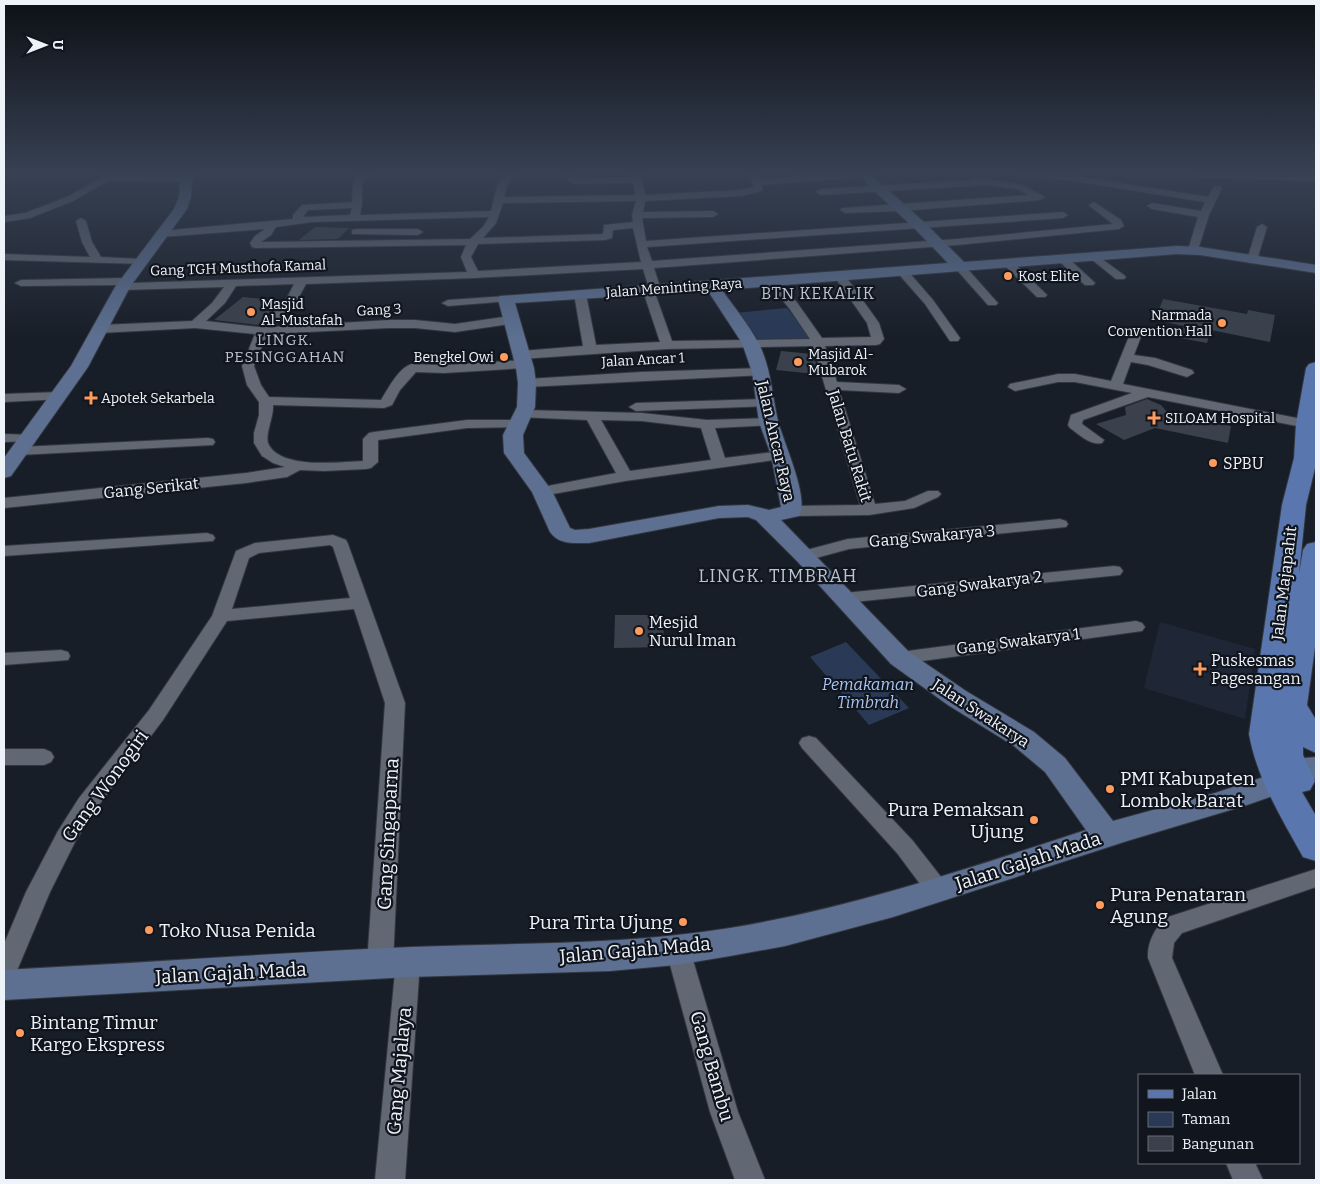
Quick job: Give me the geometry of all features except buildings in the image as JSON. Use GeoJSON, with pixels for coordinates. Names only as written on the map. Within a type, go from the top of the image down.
{"type":"FeatureCollection","features":[{"type":"Feature","properties":{"kind":"main road","name":"Jalan Majapahit"},"geometry":{"type":"LineString","coordinates":[[1303,783],[1270,761],[1266,734],[1294,505],[1306,458],[1313,396]]}},
{"type":"Feature","properties":{"kind":"main road","name":"Jalan Majapahit"},"geometry":{"type":"LineString","coordinates":[[1316,550],[1286,738],[1286,755],[1303,783],[1316,847]]}},
{"type":"Feature","properties":{"kind":"main road"},"geometry":{"type":"LineString","coordinates":[[1291,705],[1304,727],[1316,741]]}},
{"type":"Feature","properties":{"kind":"street"},"geometry":{"type":"LineString","coordinates":[[83,228],[87,242],[98,261]]}},
{"type":"Feature","properties":{"kind":"street"},"geometry":{"type":"LineString","coordinates":[[4,472],[80,367],[125,284],[165,228]]}},
{"type":"Feature","properties":{"kind":"street"},"geometry":{"type":"LineString","coordinates":[[161,234],[232,228]]}},
{"type":"Feature","properties":{"kind":"street"},"geometry":{"type":"LineString","coordinates":[[270,228],[267,233],[262,234],[255,244],[345,244],[604,237],[608,236],[608,228]]}},
{"type":"Feature","properties":{"kind":"street"},"geometry":{"type":"LineString","coordinates":[[292,245],[302,228]]}},
{"type":"Feature","properties":{"kind":"street"},"geometry":{"type":"LineString","coordinates":[[345,244],[358,228]]}},
{"type":"Feature","properties":{"kind":"street"},"geometry":{"type":"LineString","coordinates":[[470,275],[466,257],[485,228]]}},
{"type":"Feature","properties":{"kind":"street"},"geometry":{"type":"LineString","coordinates":[[639,228],[652,291],[667,345]]}},
{"type":"Feature","properties":{"kind":"street"},"geometry":{"type":"LineString","coordinates":[[641,244],[694,236],[869,228]]}},
{"type":"Feature","properties":{"kind":"street"},"geometry":{"type":"LineString","coordinates":[[922,228],[992,303]]}},
{"type":"Feature","properties":{"kind":"street","name":"Gang TGH Musthofa Kamal"},"geometry":{"type":"LineString","coordinates":[[21,283],[232,283],[470,275],[648,265],[937,244],[1112,228]]}},
{"type":"Feature","properties":{"kind":"street"},"geometry":{"type":"LineString","coordinates":[[1193,250],[1200,228]]}},
{"type":"Feature","properties":{"kind":"street"},"geometry":{"type":"LineString","coordinates":[[1252,260],[1262,228]]}},
{"type":"Feature","properties":{"kind":"street"},"geometry":{"type":"LineString","coordinates":[[356,232],[399,231],[477,239]]}},
{"type":"Feature","properties":{"kind":"street","name":"Jalan Meninting Raya"},"geometry":{"type":"LineString","coordinates":[[470,275],[448,303],[652,291],[1193,250],[1316,269]]}},
{"type":"Feature","properties":{"kind":"street"},"geometry":{"type":"LineString","coordinates":[[1095,257],[1120,276]]}},
{"type":"Feature","properties":{"kind":"street"},"geometry":{"type":"LineString","coordinates":[[4,258],[141,262]]}},
{"type":"Feature","properties":{"kind":"street"},"geometry":{"type":"LineString","coordinates":[[1064,260],[1088,283]]}},
{"type":"Feature","properties":{"kind":"street"},"geometry":{"type":"LineString","coordinates":[[1008,263],[1041,295]]}},
{"type":"Feature","properties":{"kind":"street"},"geometry":{"type":"LineString","coordinates":[[902,271],[929,302],[954,338]]}},
{"type":"Feature","properties":{"kind":"street"},"geometry":{"type":"LineString","coordinates":[[302,280],[291,302],[262,331],[248,366],[254,385],[260,396],[266,401],[288,400],[384,404],[412,368],[444,368],[522,360],[590,349],[667,345],[867,342],[878,339],[873,323],[840,276]]}},
{"type":"Feature","properties":{"kind":"street","name":"Jalan Batu Rakit"},"geometry":{"type":"LineString","coordinates":[[768,517],[791,511],[869,510],[818,342],[794,306],[773,281]]}},
{"type":"Feature","properties":{"kind":"street"},"geometry":{"type":"LineString","coordinates":[[195,324],[217,305],[227,293],[232,283]]}},
{"type":"Feature","properties":{"kind":"street","name":"Jalan Ancar Raya"},"geometry":{"type":"LineString","coordinates":[[712,286],[750,343],[761,372],[768,412],[781,455],[792,504],[791,511]]}},
{"type":"Feature","properties":{"kind":"street"},"geometry":{"type":"LineString","coordinates":[[580,294],[590,349]]}},
{"type":"Feature","properties":{"kind":"street"},"geometry":{"type":"LineString","coordinates":[[506,299],[527,383],[526,407],[512,435],[514,453],[542,491],[558,526],[565,535],[572,537],[589,536],[719,512],[758,512],[768,517]]}},
{"type":"Feature","properties":{"kind":"street","name":"Gang 3"},"geometry":{"type":"LineString","coordinates":[[100,329],[195,324],[262,331],[414,324],[456,328],[510,320]]}},
{"type":"Feature","properties":{"kind":"street"},"geometry":{"type":"LineString","coordinates":[[1115,387],[1136,334]]}},
{"type":"Feature","properties":{"kind":"street"},"geometry":{"type":"LineString","coordinates":[[1127,358],[1150,361],[1186,373]]}},
{"type":"Feature","properties":{"kind":"street","name":"Jalan Ancar 1"},"geometry":{"type":"LineString","coordinates":[[527,383],[641,376],[761,372]]}},
{"type":"Feature","properties":{"kind":"street"},"geometry":{"type":"LineString","coordinates":[[1015,387],[1058,378],[1075,378],[1145,392],[1313,396]]}},
{"type":"Feature","properties":{"kind":"street"},"geometry":{"type":"LineString","coordinates":[[832,386],[899,389]]}},
{"type":"Feature","properties":{"kind":"street"},"geometry":{"type":"LineString","coordinates":[[1097,440],[1075,425],[1076,418],[1145,392]]}},
{"type":"Feature","properties":{"kind":"street"},"geometry":{"type":"LineString","coordinates":[[4,398],[59,396]]}},
{"type":"Feature","properties":{"kind":"street"},"geometry":{"type":"LineString","coordinates":[[266,401],[266,416],[261,432],[261,443],[269,456],[276,460],[297,465],[366,465],[370,462],[370,439],[374,436],[467,424],[521,419],[592,416],[642,417],[707,424],[768,412]]}},
{"type":"Feature","properties":{"kind":"street"},"geometry":{"type":"LineString","coordinates":[[636,408],[768,412]]}},
{"type":"Feature","properties":{"kind":"street"},"geometry":{"type":"LineString","coordinates":[[592,416],[625,476]]}},
{"type":"Feature","properties":{"kind":"street"},"geometry":{"type":"LineString","coordinates":[[707,424],[719,462]]}},
{"type":"Feature","properties":{"kind":"street"},"geometry":{"type":"LineString","coordinates":[[4,438],[24,445],[208,442]]}},
{"type":"Feature","properties":{"kind":"street"},"geometry":{"type":"LineString","coordinates":[[542,491],[625,476],[781,455]]}},
{"type":"Feature","properties":{"kind":"street","name":"Gang Serikat"},"geometry":{"type":"LineString","coordinates":[[4,503],[270,475],[287,472],[297,465]]}},
{"type":"Feature","properties":{"kind":"street"},"geometry":{"type":"LineString","coordinates":[[869,510],[908,505],[933,494]]}},
{"type":"Feature","properties":{"kind":"street","name":"Jalan Swakarya"},"geometry":{"type":"LineString","coordinates":[[768,517],[900,658],[957,698],[1004,726],[1041,753],[1064,775],[1108,836]]}},
{"type":"Feature","properties":{"kind":"street","name":"Gang Swakarya 3"},"geometry":{"type":"LineString","coordinates":[[805,556],[862,542],[1060,524]]}},
{"type":"Feature","properties":{"kind":"street"},"geometry":{"type":"LineString","coordinates":[[4,551],[207,538]]}},
{"type":"Feature","properties":{"kind":"street","name":"Gang Wonogiri"},"geometry":{"type":"LineString","coordinates":[[4,972],[38,892],[66,837],[93,796],[156,715],[221,616],[242,555],[255,548],[333,540],[340,544],[362,603],[395,703]]}},
{"type":"Feature","properties":{"kind":"street","name":"Gang Swakarya 2"},"geometry":{"type":"LineString","coordinates":[[844,598],[1114,571]]}},
{"type":"Feature","properties":{"kind":"street"},"geometry":{"type":"LineString","coordinates":[[221,616],[362,603]]}},
{"type":"Feature","properties":{"kind":"street","name":"Gang Swakarya 1"},"geometry":{"type":"LineString","coordinates":[[900,658],[1136,627]]}},
{"type":"Feature","properties":{"kind":"street"},"geometry":{"type":"LineString","coordinates":[[4,659],[61,656]]}},
{"type":"Feature","properties":{"kind":"street","name":"Gang Singaparna"},"geometry":{"type":"LineString","coordinates":[[394,963],[395,703]]}},
{"type":"Feature","properties":{"kind":"street"},"geometry":{"type":"LineString","coordinates":[[809,743],[905,847],[937,889]]}},
{"type":"Feature","properties":{"kind":"street"},"geometry":{"type":"LineString","coordinates":[[4,757],[44,757]]}},
{"type":"Feature","properties":{"kind":"street","name":"Jalan Gajah Mada"},"geometry":{"type":"LineString","coordinates":[[4,985],[394,963],[625,955],[678,950],[834,920],[1023,865],[1108,836],[1246,795],[1303,783]]}},
{"type":"Feature","properties":{"kind":"street"},"geometry":{"type":"LineString","coordinates":[[1209,1074],[1160,958],[1160,946],[1163,937],[1174,925],[1316,878]]}},
{"type":"Feature","properties":{"kind":"street","name":"Gang Bambu"},"geometry":{"type":"LineString","coordinates":[[678,950],[724,1112],[750,1180]]}},
{"type":"Feature","properties":{"kind":"street","name":"Gang Majalaya"},"geometry":{"type":"LineString","coordinates":[[390,1180],[394,963]]}},
{"type":"Feature","properties":{"kind":"street"},"geometry":{"type":"LineString","coordinates":[[1241,1164],[1248,1180]]}},
{"type":"Feature","properties":{"kind":"shaded area","name":"Puskesmas Pagesangan"},"geometry":{"type":"Polygon","coordinates":[[[1160,622],[1255,649],[1245,719],[1144,688],[1160,622]]]}},
{"type":"Feature","properties":{"kind":"green space"},"geometry":{"type":"Polygon","coordinates":[[[787,308],[813,340],[754,342],[734,313],[787,308]]]}},
{"type":"Feature","properties":{"kind":"green space","name":"Pemakaman Timbrah"},"geometry":{"type":"Polygon","coordinates":[[[846,642],[909,708],[869,725],[810,657],[846,642]]]}},
{"type":"Feature","properties":{"kind":"place","name":"Kost Elite"},"geometry":{"type":"Point","coordinates":[1008,276]}},
{"type":"Feature","properties":{"kind":"place","name":"Masjid Al-Mustafah"},"geometry":{"type":"Point","coordinates":[251,312]}},
{"type":"Feature","properties":{"kind":"place","name":"Narmada Convention Hall"},"geometry":{"type":"Point","coordinates":[1222,323]}},
{"type":"Feature","properties":{"kind":"place","name":"Bengkel Owi"},"geometry":{"type":"Point","coordinates":[504,357]}},
{"type":"Feature","properties":{"kind":"place","name":"Masjid Al- Mubarok"},"geometry":{"type":"Point","coordinates":[798,362]}},
{"type":"Feature","properties":{"kind":"place","name":"Apotek Sekarbela"},"geometry":{"type":"Point","coordinates":[91,398]}},
{"type":"Feature","properties":{"kind":"place","name":"SILOAM Hospital"},"geometry":{"type":"Point","coordinates":[1154,418]}},
{"type":"Feature","properties":{"kind":"place","name":"SPBU"},"geometry":{"type":"Point","coordinates":[1213,463]}},
{"type":"Feature","properties":{"kind":"place","name":"Mesjid Nurul Iman"},"geometry":{"type":"Point","coordinates":[639,631]}},
{"type":"Feature","properties":{"kind":"place","name":"Puskesmas Pagesangan"},"geometry":{"type":"Point","coordinates":[1200,669]}},
{"type":"Feature","properties":{"kind":"place","name":"PMI Kabupaten Lombok Barat"},"geometry":{"type":"Point","coordinates":[1110,789]}},
{"type":"Feature","properties":{"kind":"place","name":"Pura Pemaksan Ujung"},"geometry":{"type":"Point","coordinates":[1034,820]}},
{"type":"Feature","properties":{"kind":"place","name":"Pura Penataran Agung"},"geometry":{"type":"Point","coordinates":[1100,905]}},
{"type":"Feature","properties":{"kind":"place","name":"Pura Tirta Ujung"},"geometry":{"type":"Point","coordinates":[683,922]}},
{"type":"Feature","properties":{"kind":"place","name":"Toko Nusa Penida"},"geometry":{"type":"Point","coordinates":[149,930]}},
{"type":"Feature","properties":{"kind":"place","name":"Bintang Timur Kargo Ekspress"},"geometry":{"type":"Point","coordinates":[20,1033]}},
{"type":"Feature","properties":{"kind":"district","name":"BTN KEKALIK"},"geometry":{"type":"Point","coordinates":[818,293]}},
{"type":"Feature","properties":{"kind":"district","name":"LINGK. PESINGGAHAN"},"geometry":{"type":"Point","coordinates":[285,348]}},
{"type":"Feature","properties":{"kind":"district","name":"LINGK. TIMBRAH"},"geometry":{"type":"Point","coordinates":[778,576]}}]}
